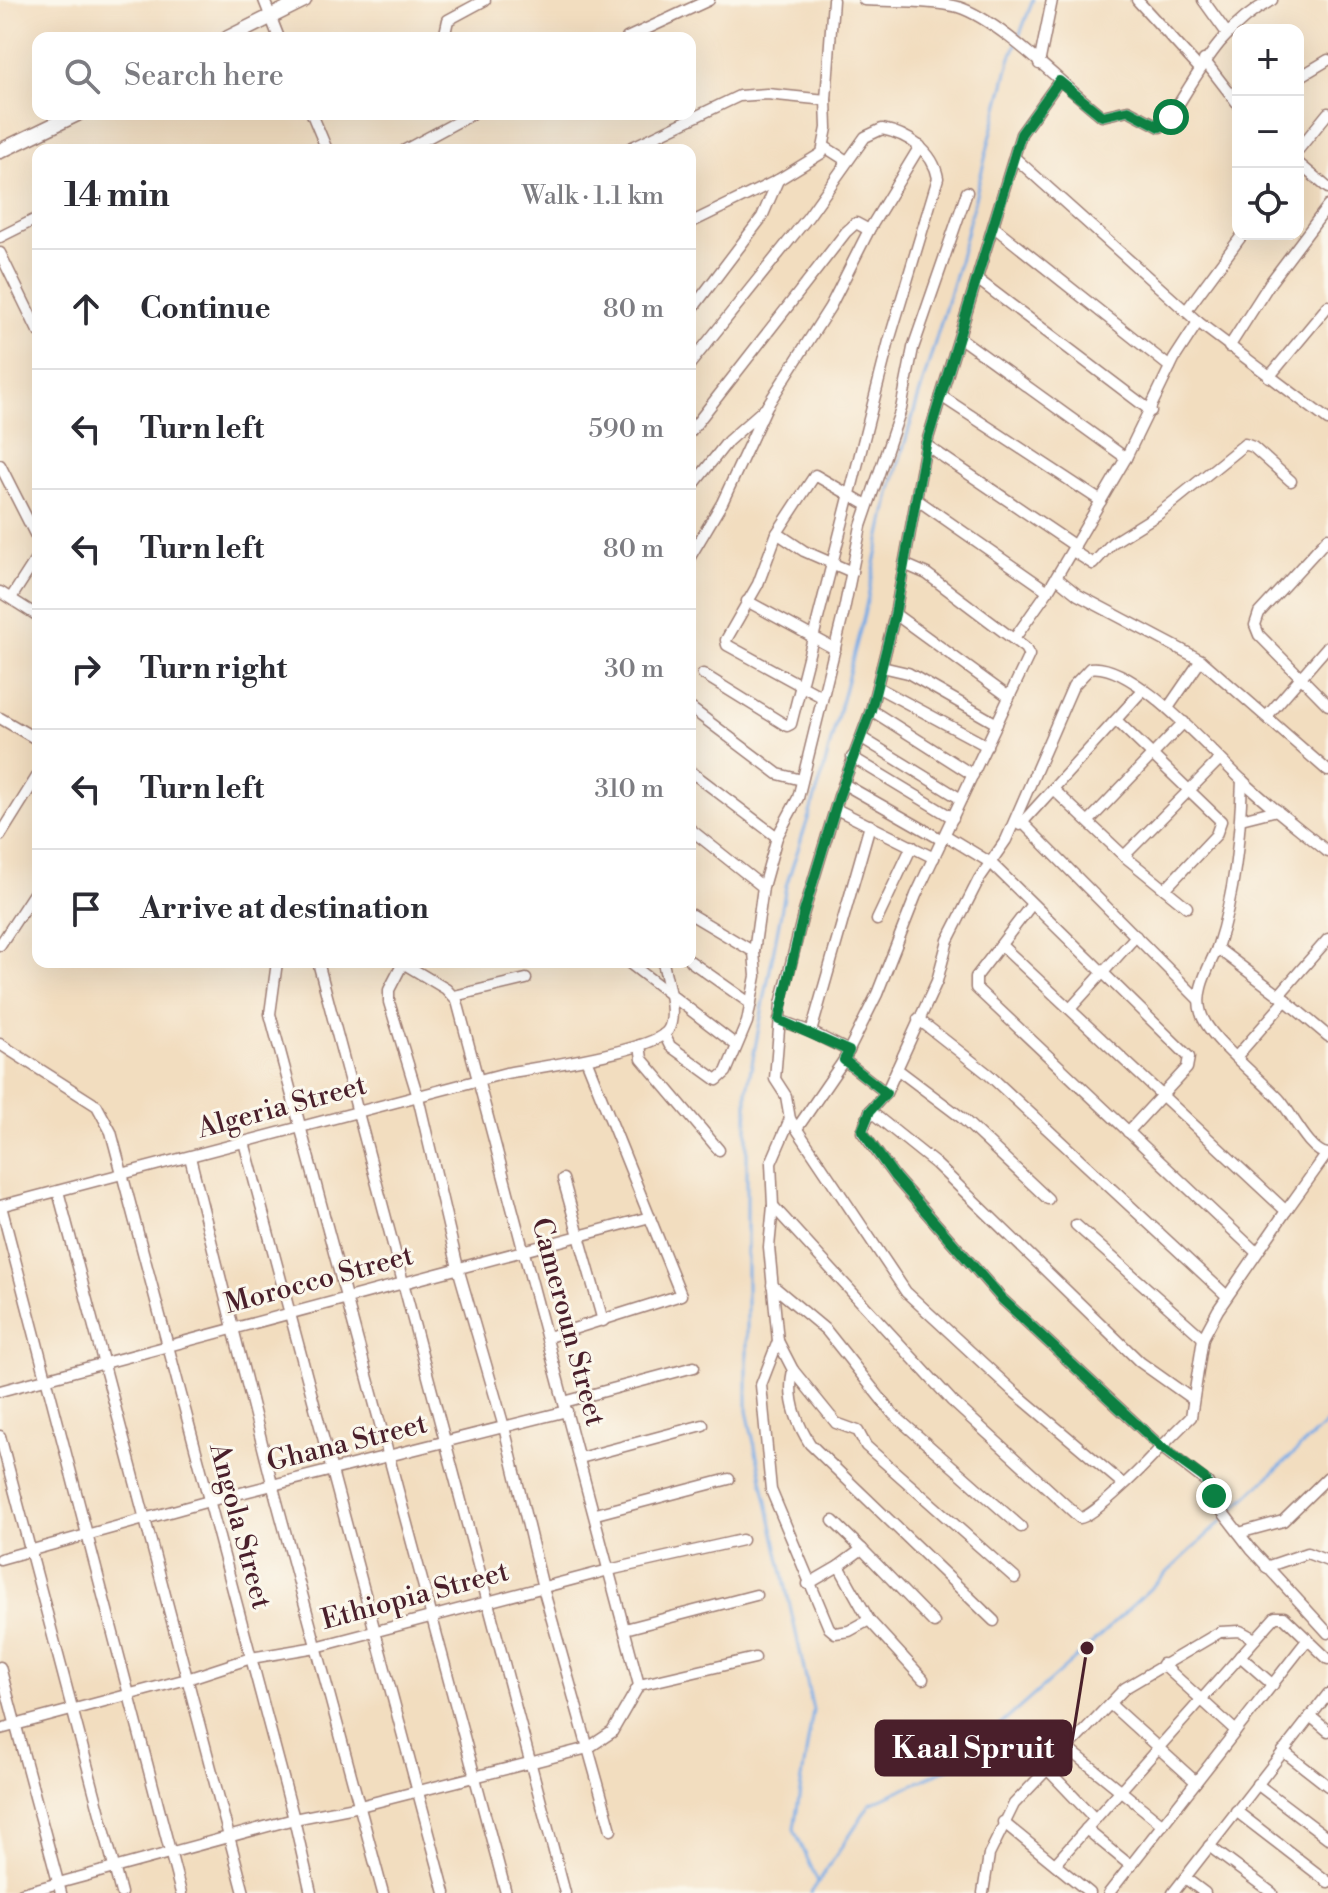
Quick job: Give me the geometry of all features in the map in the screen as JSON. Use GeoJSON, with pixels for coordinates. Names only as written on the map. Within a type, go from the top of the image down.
{"type":"FeatureCollection","features":[{"type":"Feature","properties":{"kind":"main road"},"geometry":{"type":"LineString","coordinates":[[240,32],[304,0]]}},
{"type":"Feature","properties":{"kind":"main road"},"geometry":{"type":"LineString","coordinates":[[0,151],[65,120]]}},
{"type":"Feature","properties":{"kind":"street"},"geometry":{"type":"LineString","coordinates":[[264,0],[277,32]]}},
{"type":"Feature","properties":{"kind":"street"},"geometry":{"type":"LineString","coordinates":[[445,32],[448,20],[485,0]]}},
{"type":"Feature","properties":{"kind":"street"},"geometry":{"type":"LineString","coordinates":[[640,32],[709,0]]}},
{"type":"Feature","properties":{"kind":"street"},"geometry":{"type":"LineString","coordinates":[[696,220],[813,162],[825,147],[833,0]]}},
{"type":"Feature","properties":{"kind":"street"},"geometry":{"type":"LineString","coordinates":[[864,0],[955,6],[998,30],[1102,116],[1128,110],[1163,127],[1201,64],[1226,32],[1272,0]]}},
{"type":"Feature","properties":{"kind":"street"},"geometry":{"type":"LineString","coordinates":[[1035,61],[1052,0]]}},
{"type":"Feature","properties":{"kind":"street"},"geometry":{"type":"LineString","coordinates":[[1137,0],[1232,98]]}},
{"type":"Feature","properties":{"kind":"street"},"geometry":{"type":"LineString","coordinates":[[1203,0],[1226,32]]}},
{"type":"Feature","properties":{"kind":"street"},"geometry":{"type":"LineString","coordinates":[[1304,74],[1328,60]]}},
{"type":"Feature","properties":{"kind":"street"},"geometry":{"type":"LineString","coordinates":[[1059,81],[1026,125],[1014,157],[926,445],[895,614],[871,710],[852,757],[803,915],[779,1020],[775,1079],[786,1096],[794,1123],[906,1292],[1013,1391],[1123,1484]]}},
{"type":"Feature","properties":{"kind":"street"},"geometry":{"type":"LineString","coordinates":[[696,117],[739,96],[767,94],[826,100]]}},
{"type":"Feature","properties":{"kind":"street"},"geometry":{"type":"LineString","coordinates":[[1304,143],[1328,113]]}},
{"type":"Feature","properties":{"kind":"street"},"geometry":{"type":"LineString","coordinates":[[314,120],[324,144]]}},
{"type":"Feature","properties":{"kind":"street"},"geometry":{"type":"LineString","coordinates":[[416,144],[461,120]]}},
{"type":"Feature","properties":{"kind":"street"},"geometry":{"type":"LineString","coordinates":[[639,144],[689,120]]}},
{"type":"Feature","properties":{"kind":"street"},"geometry":{"type":"LineString","coordinates":[[696,357],[808,217],[847,161],[876,130],[909,138],[920,146],[937,169],[938,178],[848,494],[791,724],[787,726],[703,674]]}},
{"type":"Feature","properties":{"kind":"street"},"geometry":{"type":"LineString","coordinates":[[696,547],[722,503],[767,406],[830,307],[869,230],[920,146]]}},
{"type":"Feature","properties":{"kind":"street"},"geometry":{"type":"LineString","coordinates":[[825,147],[847,161]]}},
{"type":"Feature","properties":{"kind":"street"},"geometry":{"type":"LineString","coordinates":[[1014,157],[1198,322],[1328,420]]}},
{"type":"Feature","properties":{"kind":"street"},"geometry":{"type":"LineString","coordinates":[[1304,168],[1328,188]]}},
{"type":"Feature","properties":{"kind":"street"},"geometry":{"type":"LineString","coordinates":[[696,304],[770,206],[778,180]]}},
{"type":"Feature","properties":{"kind":"street"},"geometry":{"type":"LineString","coordinates":[[664,968],[670,1023],[664,1034],[670,1046],[714,1080],[726,1072],[751,1004],[763,887],[777,837],[794,808],[802,780],[867,505],[901,409],[913,348],[967,192]]}},
{"type":"Feature","properties":{"kind":"street"},"geometry":{"type":"LineString","coordinates":[[1229,347],[1270,283],[1328,206]]}},
{"type":"Feature","properties":{"kind":"street"},"geometry":{"type":"LineString","coordinates":[[0,237],[32,221]]}},
{"type":"Feature","properties":{"kind":"street"},"geometry":{"type":"LineString","coordinates":[[696,424],[846,232],[856,223],[869,230]]}},
{"type":"Feature","properties":{"kind":"street"},"geometry":{"type":"LineString","coordinates":[[994,227],[1170,367]]}},
{"type":"Feature","properties":{"kind":"street"},"geometry":{"type":"LineString","coordinates":[[1186,311],[1239,240]]}},
{"type":"Feature","properties":{"kind":"street"},"geometry":{"type":"LineString","coordinates":[[0,253],[32,319]]}},
{"type":"Feature","properties":{"kind":"street"},"geometry":{"type":"LineString","coordinates":[[977,279],[1151,411]]}},
{"type":"Feature","properties":{"kind":"street"},"geometry":{"type":"LineString","coordinates":[[1269,377],[1328,306]]}},
{"type":"Feature","properties":{"kind":"street"},"geometry":{"type":"LineString","coordinates":[[1014,639],[1057,578],[1126,458],[1170,367],[1198,322]]}},
{"type":"Feature","properties":{"kind":"street"},"geometry":{"type":"LineString","coordinates":[[960,338],[1126,458]]}},
{"type":"Feature","properties":{"kind":"street"},"geometry":{"type":"LineString","coordinates":[[941,396],[1101,501]]}},
{"type":"Feature","properties":{"kind":"street"},"geometry":{"type":"LineString","coordinates":[[696,481],[728,441],[767,406]]}},
{"type":"Feature","properties":{"kind":"street"},"geometry":{"type":"LineString","coordinates":[[926,445],[1093,564],[1112,543],[1157,515],[1229,453],[1245,444],[1253,447],[1291,481]]}},
{"type":"Feature","properties":{"kind":"street"},"geometry":{"type":"LineString","coordinates":[[0,465],[32,528]]}},
{"type":"Feature","properties":{"kind":"street"},"geometry":{"type":"LineString","coordinates":[[822,697],[727,645],[729,631],[747,601],[777,533],[815,475],[867,505]]}},
{"type":"Feature","properties":{"kind":"street"},"geometry":{"type":"LineString","coordinates":[[916,499],[1048,591]]}},
{"type":"Feature","properties":{"kind":"street"},"geometry":{"type":"LineString","coordinates":[[777,533],[852,572]]}},
{"type":"Feature","properties":{"kind":"street"},"geometry":{"type":"LineString","coordinates":[[1328,538],[1256,619],[1259,635],[1328,705]]}},
{"type":"Feature","properties":{"kind":"street"},"geometry":{"type":"LineString","coordinates":[[904,564],[927,574],[1014,639],[1029,655],[934,858],[847,1056],[773,1152],[769,1247],[778,1341],[793,1370],[836,1423],[858,1431],[866,1446],[1015,1578]]}},
{"type":"Feature","properties":{"kind":"street"},"geometry":{"type":"LineString","coordinates":[[11,598],[32,565]]}},
{"type":"Feature","properties":{"kind":"street"},"geometry":{"type":"LineString","coordinates":[[1057,578],[1078,595],[1201,660],[1268,715],[1328,771]]}},
{"type":"Feature","properties":{"kind":"street"},"geometry":{"type":"LineString","coordinates":[[0,592],[32,612]]}},
{"type":"Feature","properties":{"kind":"street"},"geometry":{"type":"LineString","coordinates":[[747,601],[835,649]]}},
{"type":"Feature","properties":{"kind":"street"},"geometry":{"type":"LineString","coordinates":[[895,614],[1009,697]]}},
{"type":"Feature","properties":{"kind":"street"},"geometry":{"type":"LineString","coordinates":[[1268,715],[1328,646]]}},
{"type":"Feature","properties":{"kind":"street"},"geometry":{"type":"LineString","coordinates":[[1168,708],[1201,660]]}},
{"type":"Feature","properties":{"kind":"street"},"geometry":{"type":"LineString","coordinates":[[882,667],[908,673],[997,724]]}},
{"type":"Feature","properties":{"kind":"street"},"geometry":{"type":"LineString","coordinates":[[1328,852],[1242,780],[1168,708],[1101,667],[1090,668],[1079,677],[1006,840],[948,940],[937,981],[897,1069],[886,1093],[870,1111],[862,1129],[974,1269],[1028,1326],[1114,1400],[1161,1447],[1208,1483],[1218,1506],[1266,1567],[1328,1633]]}},
{"type":"Feature","properties":{"kind":"street"},"geometry":{"type":"LineString","coordinates":[[877,687],[987,746]]}},
{"type":"Feature","properties":{"kind":"street"},"geometry":{"type":"LineString","coordinates":[[1006,840],[1142,691]]}},
{"type":"Feature","properties":{"kind":"street"},"geometry":{"type":"LineString","coordinates":[[871,710],[973,775]]}},
{"type":"Feature","properties":{"kind":"street"},"geometry":{"type":"LineString","coordinates":[[696,712],[778,774],[802,780]]}},
{"type":"Feature","properties":{"kind":"street"},"geometry":{"type":"LineString","coordinates":[[0,718],[32,737]]}},
{"type":"Feature","properties":{"kind":"street"},"geometry":{"type":"LineString","coordinates":[[1116,720],[1188,792],[1220,818],[1221,827],[1165,889]]}},
{"type":"Feature","properties":{"kind":"street"},"geometry":{"type":"LineString","coordinates":[[1089,821],[1184,722]]}},
{"type":"Feature","properties":{"kind":"street"},"geometry":{"type":"LineString","coordinates":[[862,738],[961,799]]}},
{"type":"Feature","properties":{"kind":"street"},"geometry":{"type":"LineString","coordinates":[[852,757],[953,818]]}},
{"type":"Feature","properties":{"kind":"street"},"geometry":{"type":"LineString","coordinates":[[1124,856],[1220,759]]}},
{"type":"Feature","properties":{"kind":"street"},"geometry":{"type":"LineString","coordinates":[[696,776],[777,837]]}},
{"type":"Feature","properties":{"kind":"street"},"geometry":{"type":"LineString","coordinates":[[1198,999],[1232,894],[1241,819],[1242,780]]}},
{"type":"Feature","properties":{"kind":"street"},"geometry":{"type":"LineString","coordinates":[[844,784],[991,863],[1190,1058],[1187,1068],[1128,1132]]}},
{"type":"Feature","properties":{"kind":"street"},"geometry":{"type":"LineString","coordinates":[[0,836],[32,785]]}},
{"type":"Feature","properties":{"kind":"street"},"geometry":{"type":"LineString","coordinates":[[1053,789],[1124,856],[1187,907]]}},
{"type":"Feature","properties":{"kind":"street"},"geometry":{"type":"LineString","coordinates":[[836,809],[934,858]]}},
{"type":"Feature","properties":{"kind":"street"},"geometry":{"type":"LineString","coordinates":[[1241,819],[1277,810]]}},
{"type":"Feature","properties":{"kind":"street"},"geometry":{"type":"LineString","coordinates":[[773,1206],[952,1401],[1077,1516],[1087,1518],[1191,1417],[1203,1338],[1256,1252],[1327,1155],[1312,1144],[1280,1101],[1208,1028],[1198,999],[1023,823]]}},
{"type":"Feature","properties":{"kind":"street"},"geometry":{"type":"LineString","coordinates":[[811,1032],[870,825]]}},
{"type":"Feature","properties":{"kind":"street"},"geometry":{"type":"LineString","coordinates":[[696,834],[763,887]]}},
{"type":"Feature","properties":{"kind":"street"},"geometry":{"type":"LineString","coordinates":[[877,920],[912,846]]}},
{"type":"Feature","properties":{"kind":"street"},"geometry":{"type":"LineString","coordinates":[[0,945],[32,896]]}},
{"type":"Feature","properties":{"kind":"street"},"geometry":{"type":"LineString","coordinates":[[1032,904],[976,977],[976,988],[1256,1252]]}},
{"type":"Feature","properties":{"kind":"street"},"geometry":{"type":"LineString","coordinates":[[696,918],[754,952]]}},
{"type":"Feature","properties":{"kind":"street"},"geometry":{"type":"LineString","coordinates":[[1070,1009],[1136,936]]}},
{"type":"Feature","properties":{"kind":"street"},"geometry":{"type":"LineString","coordinates":[[1237,1056],[1328,939]]}},
{"type":"Feature","properties":{"kind":"street"},"geometry":{"type":"LineString","coordinates":[[1002,946],[1286,1211]]}},
{"type":"Feature","properties":{"kind":"street"},"geometry":{"type":"LineString","coordinates":[[1217,948],[1326,1030]]}},
{"type":"Feature","properties":{"kind":"street"},"geometry":{"type":"LineString","coordinates":[[696,965],[751,1004]]}},
{"type":"Feature","properties":{"kind":"street"},"geometry":{"type":"LineString","coordinates":[[276,968],[269,1010],[506,1893]]}},
{"type":"Feature","properties":{"kind":"street"},"geometry":{"type":"LineString","coordinates":[[320,968],[565,1893]]}},
{"type":"Feature","properties":{"kind":"street"},"geometry":{"type":"LineString","coordinates":[[399,968],[388,997],[418,1097],[458,1268],[504,1427],[543,1588],[611,1830]]}},
{"type":"Feature","properties":{"kind":"street"},"geometry":{"type":"LineString","coordinates":[[410,968],[454,996],[526,979]]}},
{"type":"Feature","properties":{"kind":"street"},"geometry":{"type":"LineString","coordinates":[[636,968],[736,1045]]}},
{"type":"Feature","properties":{"kind":"street","name":"Cameroun Street"},"geometry":{"type":"LineString","coordinates":[[454,996],[596,1514],[639,1685]]}},
{"type":"Feature","properties":{"kind":"street"},"geometry":{"type":"LineString","coordinates":[[918,1019],[988,1074],[1227,1296]]}},
{"type":"Feature","properties":{"kind":"street"},"geometry":{"type":"LineString","coordinates":[[779,1020],[811,1032],[847,1056],[886,1093]]}},
{"type":"Feature","properties":{"kind":"street","name":"Algeria Street"},"geometry":{"type":"LineString","coordinates":[[0,1206],[124,1171],[190,1157],[478,1081],[640,1045],[664,1034]]}},
{"type":"Feature","properties":{"kind":"street","name":"Angola Street"},"geometry":{"type":"LineString","coordinates":[[0,1044],[97,1106],[111,1132],[124,1171],[311,1893]]}},
{"type":"Feature","properties":{"kind":"street"},"geometry":{"type":"LineString","coordinates":[[640,1045],[642,1059],[719,1150]]}},
{"type":"Feature","properties":{"kind":"street"},"geometry":{"type":"LineString","coordinates":[[548,1337],[681,1295],[582,1060]]}},
{"type":"Feature","properties":{"kind":"street"},"geometry":{"type":"LineString","coordinates":[[897,1069],[962,1118],[1048,1199]]}},
{"type":"Feature","properties":{"kind":"street"},"geometry":{"type":"LineString","coordinates":[[870,1111],[936,1164],[1140,1362],[1192,1399]]}},
{"type":"Feature","properties":{"kind":"street"},"geometry":{"type":"LineString","coordinates":[[244,1142],[445,1893]]}},
{"type":"Feature","properties":{"kind":"street"},"geometry":{"type":"LineString","coordinates":[[190,1157],[273,1487],[383,1893]]}},
{"type":"Feature","properties":{"kind":"street"},"geometry":{"type":"LineString","coordinates":[[563,1179],[603,1321]]}},
{"type":"Feature","properties":{"kind":"street"},"geometry":{"type":"LineString","coordinates":[[58,1191],[244,1893]]}},
{"type":"Feature","properties":{"kind":"street"},"geometry":{"type":"LineString","coordinates":[[0,1206],[181,1893]]}},
{"type":"Feature","properties":{"kind":"street","name":"Morocco Street"},"geometry":{"type":"LineString","coordinates":[[0,1391],[650,1217]]}},
{"type":"Feature","properties":{"kind":"street"},"geometry":{"type":"LineString","coordinates":[[1076,1225],[1203,1338]]}},
{"type":"Feature","properties":{"kind":"street"},"geometry":{"type":"LineString","coordinates":[[772,1285],[826,1330],[893,1414],[1021,1527]]}},
{"type":"Feature","properties":{"kind":"street"},"geometry":{"type":"LineString","coordinates":[[778,1341],[761,1385],[771,1490],[824,1619],[835,1633],[849,1631],[869,1620]]}},
{"type":"Feature","properties":{"kind":"street","name":"Ghana Street"},"geometry":{"type":"LineString","coordinates":[[0,1559],[209,1501],[447,1443],[694,1367]]}},
{"type":"Feature","properties":{"kind":"street"},"geometry":{"type":"LineString","coordinates":[[793,1370],[791,1397],[797,1424],[810,1444],[994,1621]]}},
{"type":"Feature","properties":{"kind":"street"},"geometry":{"type":"LineString","coordinates":[[580,1458],[703,1425]]}},
{"type":"Feature","properties":{"kind":"street"},"geometry":{"type":"LineString","coordinates":[[0,1436],[121,1893]]}},
{"type":"Feature","properties":{"kind":"street"},"geometry":{"type":"LineString","coordinates":[[596,1514],[729,1479]]}},
{"type":"Feature","properties":{"kind":"street"},"geometry":{"type":"LineString","coordinates":[[1237,1529],[1283,1521],[1327,1479]]}},
{"type":"Feature","properties":{"kind":"street"},"geometry":{"type":"LineString","coordinates":[[833,1521],[934,1623]]}},
{"type":"Feature","properties":{"kind":"street","name":"Ethiopia Street"},"geometry":{"type":"LineString","coordinates":[[0,1729],[187,1679],[251,1658],[316,1647],[609,1570],[742,1540]]}},
{"type":"Feature","properties":{"kind":"street"},"geometry":{"type":"LineString","coordinates":[[808,1584],[862,1549]]}},
{"type":"Feature","properties":{"kind":"street"},"geometry":{"type":"LineString","coordinates":[[1266,1567],[1307,1553],[1328,1561]]}},
{"type":"Feature","properties":{"kind":"street"},"geometry":{"type":"LineString","coordinates":[[839,1566],[869,1620],[923,1679]]}},
{"type":"Feature","properties":{"kind":"street"},"geometry":{"type":"LineString","coordinates":[[625,1629],[756,1595]]}},
{"type":"Feature","properties":{"kind":"street"},"geometry":{"type":"LineString","coordinates":[[1055,1864],[1279,1616],[1328,1659]]}},
{"type":"Feature","properties":{"kind":"street"},"geometry":{"type":"LineString","coordinates":[[983,1893],[989,1855],[1014,1804],[1125,1688],[1225,1630],[1240,1631],[1255,1639]]}},
{"type":"Feature","properties":{"kind":"street"},"geometry":{"type":"LineString","coordinates":[[1109,1893],[1308,1639]]}},
{"type":"Feature","properties":{"kind":"street"},"geometry":{"type":"LineString","coordinates":[[1240,1656],[1273,1685]]}},
{"type":"Feature","properties":{"kind":"street"},"geometry":{"type":"LineString","coordinates":[[22,1893],[60,1888],[114,1867],[294,1819],[360,1806],[588,1748],[602,1741],[620,1719],[639,1685],[755,1658]]}},
{"type":"Feature","properties":{"kind":"street"},"geometry":{"type":"LineString","coordinates":[[1162,1664],[1236,1731]]}},
{"type":"Feature","properties":{"kind":"street"},"geometry":{"type":"LineString","coordinates":[[0,1667],[60,1888]]}},
{"type":"Feature","properties":{"kind":"street"},"geometry":{"type":"LineString","coordinates":[[1173,1893],[1328,1694]]}},
{"type":"Feature","properties":{"kind":"street"},"geometry":{"type":"LineString","coordinates":[[1110,1704],[1196,1782]]}},
{"type":"Feature","properties":{"kind":"street"},"geometry":{"type":"LineString","coordinates":[[1310,1716],[1328,1731]]}},
{"type":"Feature","properties":{"kind":"street"},"geometry":{"type":"LineString","coordinates":[[1069,1749],[1163,1825]]}},
{"type":"Feature","properties":{"kind":"street"},"geometry":{"type":"LineString","coordinates":[[1283,1751],[1328,1786]]}},
{"type":"Feature","properties":{"kind":"street"},"geometry":{"type":"LineString","coordinates":[[1048,1770],[1095,1819]]}},
{"type":"Feature","properties":{"kind":"street"},"geometry":{"type":"LineString","coordinates":[[1257,1784],[1328,1838]]}},
{"type":"Feature","properties":{"kind":"street"},"geometry":{"type":"LineString","coordinates":[[1236,1811],[1328,1882]]}},
{"type":"Feature","properties":{"kind":"street"},"geometry":{"type":"LineString","coordinates":[[1003,1822],[1090,1893]]}},
{"type":"Feature","properties":{"kind":"street"},"geometry":{"type":"LineString","coordinates":[[1086,1829],[1131,1866]]}},
{"type":"Feature","properties":{"kind":"street"},"geometry":{"type":"LineString","coordinates":[[1209,1846],[1272,1893]]}},
{"type":"Feature","properties":{"kind":"street"},"geometry":{"type":"LineString","coordinates":[[1185,1878],[1205,1893]]}},
{"type":"Feature","properties":{"kind":"waterway"},"geometry":{"type":"LineString","coordinates":[[818,1882],[794,1829],[813,1710],[747,1411],[747,1090],[786,886],[822,776],[864,615],[891,489],[957,269],[1010,60],[1033,0]]}},
{"type":"Feature","properties":{"kind":"waterway"},"geometry":{"type":"LineString","coordinates":[[1228,1514],[1328,1422]]}},
{"type":"Feature","properties":{"kind":"waterway"},"geometry":{"type":"LineString","coordinates":[[811,1893],[870,1804],[955,1765],[1087,1648],[1223,1520]]}},
{"type":"Feature","properties":{"kind":"place","name":"Kaal Spruit"},"geometry":{"type":"Point","coordinates":[1087,1648]}},
{"type":"Feature","properties":{"kind":"route"},"geometry":{"type":"LineString","coordinates":[[1171,117],[1160,127],[1128,110],[1102,116],[1059,81],[1021,134],[926,445],[909,523],[895,614],[871,710],[839,796],[803,915],[779,1020],[849,1051],[844,1060],[886,1093],[870,1111],[862,1131],[895,1177],[1028,1326],[1114,1400],[1161,1447],[1204,1478],[1214,1496]]}}]}
